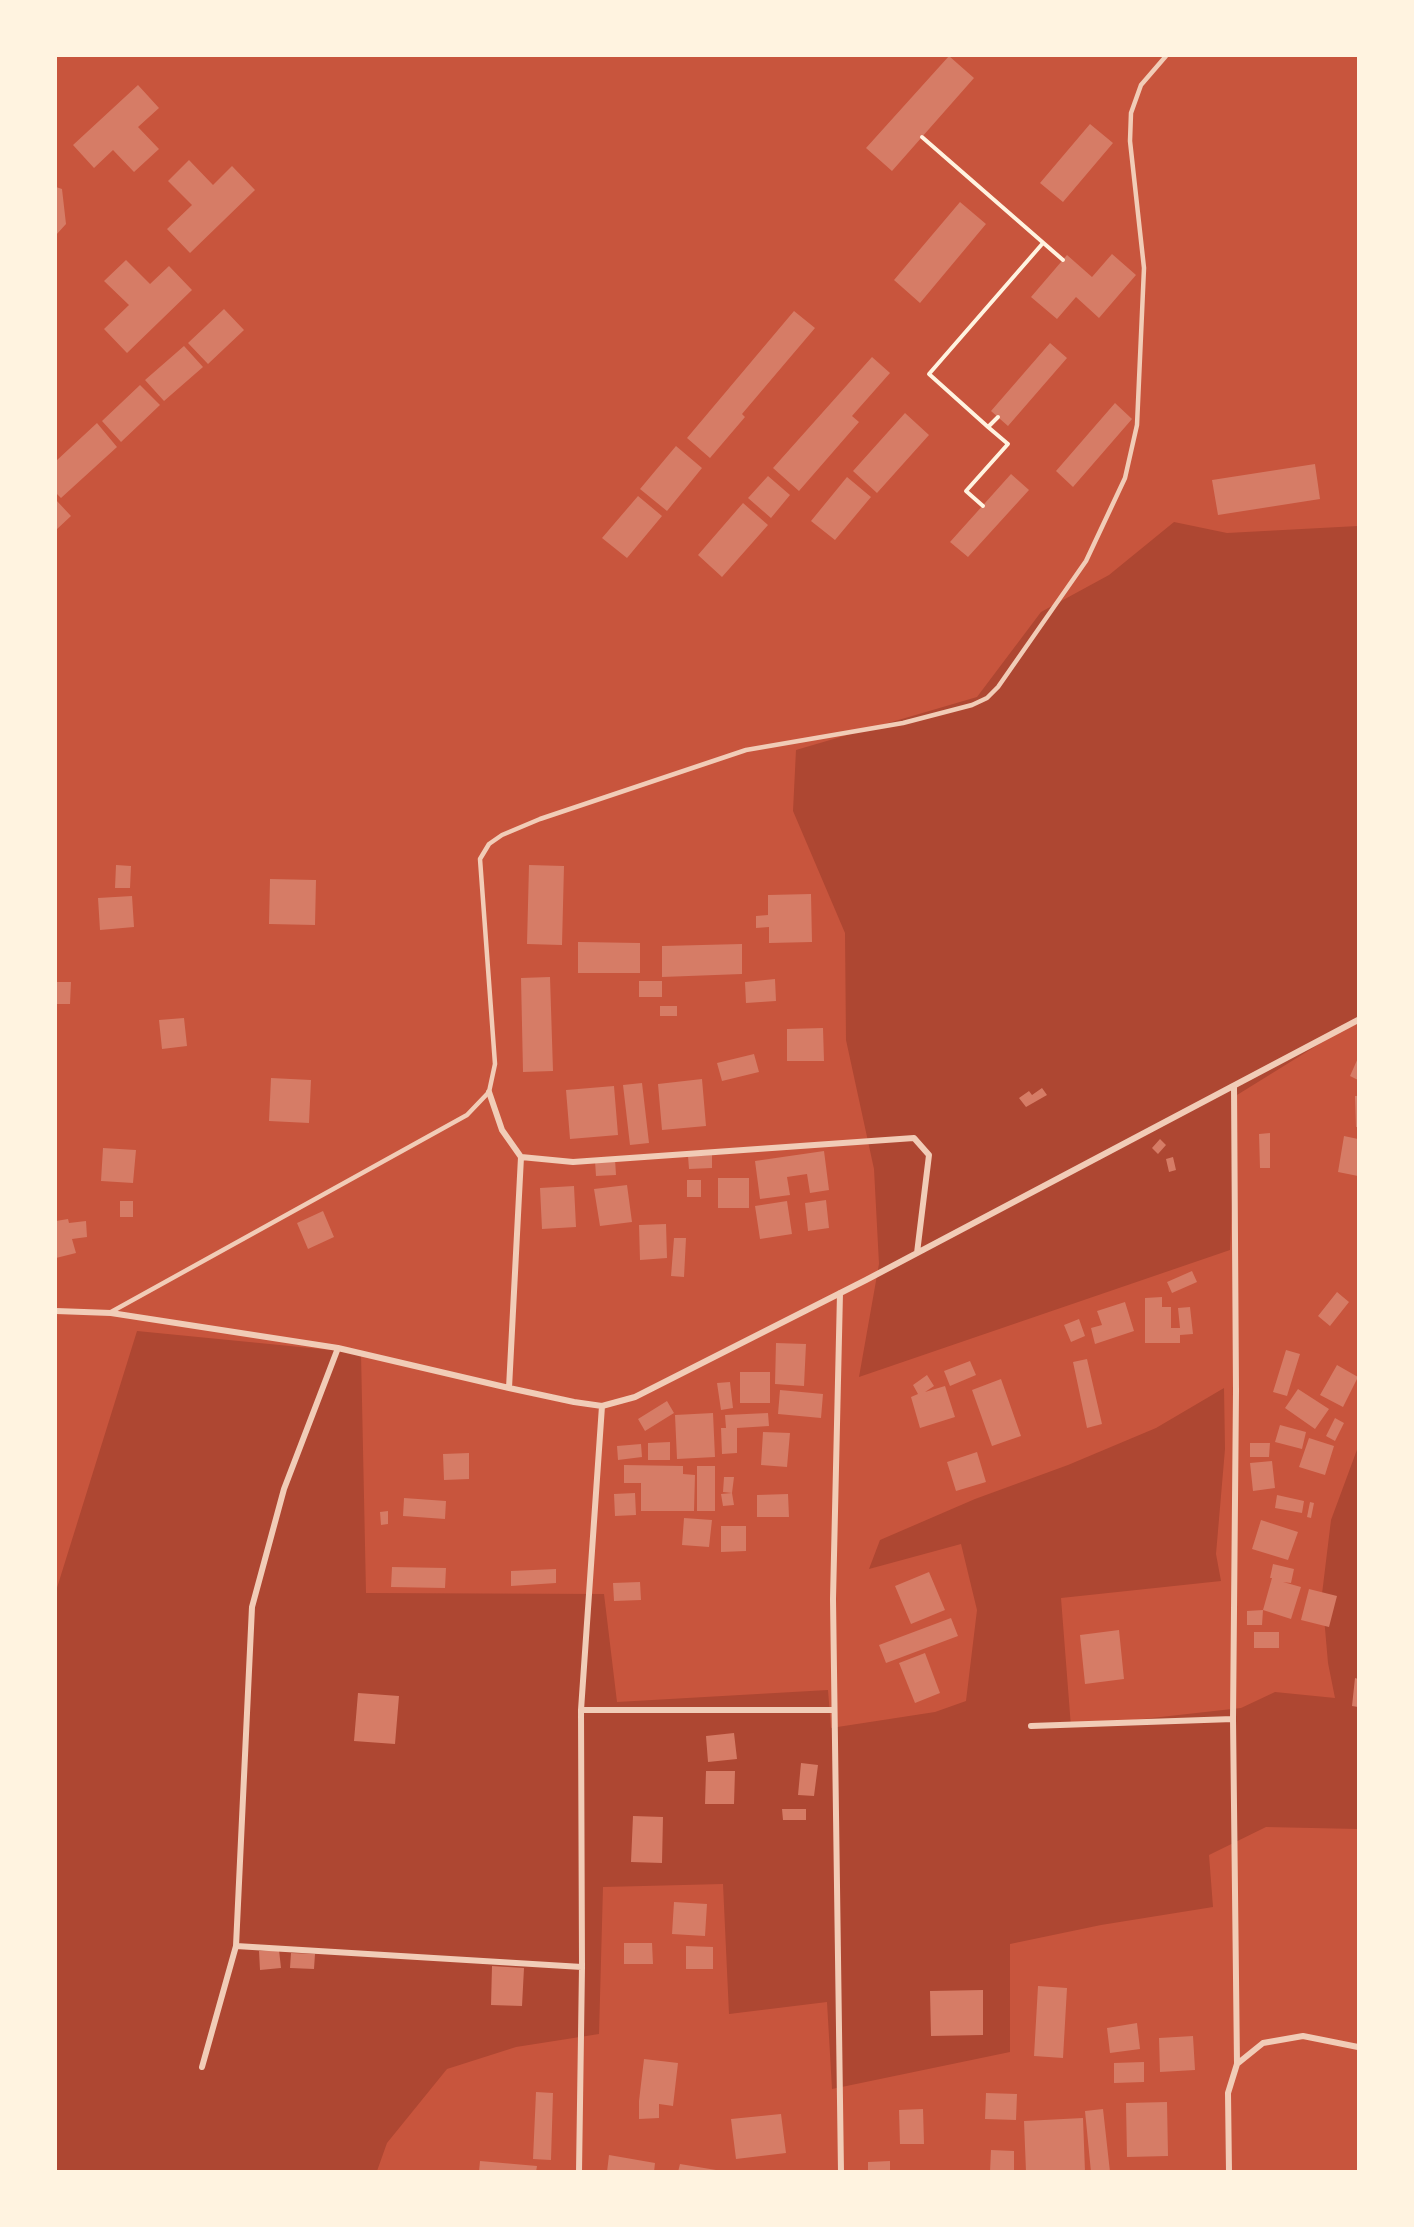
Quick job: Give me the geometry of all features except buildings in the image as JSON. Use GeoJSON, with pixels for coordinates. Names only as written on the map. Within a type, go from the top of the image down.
{"type":"FeatureCollection","features":[{"type":"Feature","properties":{"kind":"street"},"geometry":{"type":"LineString","coordinates":[[56,1311],[111,1312],[338,1348],[509,1388],[602,1406],[635,1396],[840,1293],[1359,1020]]}},
{"type":"Feature","properties":{"kind":"street"},"geometry":{"type":"LineString","coordinates":[[1229,2172],[1228,2093],[1237,2064],[1233,1719],[1236,1391],[1233,1086]]}},
{"type":"Feature","properties":{"kind":"street"},"geometry":{"type":"LineString","coordinates":[[489,1092],[502,1130],[521,1156],[509,1388]]}},
{"type":"Feature","properties":{"kind":"street"},"geometry":{"type":"LineString","coordinates":[[521,1156],[573,1162],[914,1138],[929,1155],[917,1253]]}},
{"type":"Feature","properties":{"kind":"street"},"geometry":{"type":"LineString","coordinates":[[840,1293],[833,1599],[841,2172]]}},
{"type":"Feature","properties":{"kind":"street"},"geometry":{"type":"LineString","coordinates":[[202,2067],[236,1946],[252,1607],[284,1489],[338,1348]]}},
{"type":"Feature","properties":{"kind":"street"},"geometry":{"type":"LineString","coordinates":[[579,2172],[582,1967],[581,1710],[602,1406]]}},
{"type":"Feature","properties":{"kind":"street"},"geometry":{"type":"LineString","coordinates":[[581,1710],[834,1710]]}},
{"type":"Feature","properties":{"kind":"street"},"geometry":{"type":"LineString","coordinates":[[1031,1726],[1233,1719]]}},
{"type":"Feature","properties":{"kind":"street"},"geometry":{"type":"LineString","coordinates":[[236,1946],[582,1967]]}},
{"type":"Feature","properties":{"kind":"street"},"geometry":{"type":"LineString","coordinates":[[1237,2064],[1263,2043],[1303,2036],[1359,2047]]}},
{"type":"Feature","properties":{"kind":"lane"},"geometry":{"type":"LineString","coordinates":[[111,1312],[467,1115],[489,1092],[495,1064],[480,859],[489,844],[502,835],[540,819],[746,750],[903,723],[972,705],[987,698],[1014,665],[1086,561],[1125,478],[1137,425],[1144,267],[1130,141],[1131,113],[1141,85],[1166,56]]}},
{"type":"Feature","properties":{"kind":"path"},"geometry":{"type":"LineString","coordinates":[[922,136],[1063,260]]}},
{"type":"Feature","properties":{"kind":"path"},"geometry":{"type":"LineString","coordinates":[[983,506],[966,491],[1008,444],[929,374],[1043,243]]}},
{"type":"Feature","properties":{"kind":"path"},"geometry":{"type":"LineString","coordinates":[[988,427],[998,417]]}},
{"type":"Feature","properties":{"kind":"shaded area"},"geometry":{"type":"Polygon","coordinates":[[[1174,522],[1227,533],[1358,526],[1358,1020],[1237,1095],[1230,1250],[859,1377],[879,1264],[874,1169],[846,1040],[845,933],[793,811],[796,750],[977,697],[1041,612],[1109,575],[1174,522]]]}},
{"type":"Feature","properties":{"kind":"shaded area"},"geometry":{"type":"Polygon","coordinates":[[[137,1331],[361,1353],[366,1593],[604,1594],[617,1702],[828,1690],[831,1728],[935,1712],[966,1701],[977,1610],[961,1544],[869,1569],[880,1540],[975,1499],[1068,1465],[1156,1428],[1224,1388],[1225,1449],[1216,1554],[1221,1581],[1061,1598],[1071,1727],[1241,1708],[1275,1692],[1335,1698],[1328,1663],[1322,1594],[1331,1520],[1358,1447],[1358,1829],[1266,1827],[1209,1855],[1213,1907],[1101,1925],[1010,1944],[1010,2052],[832,2089],[827,2002],[729,2014],[723,1884],[603,1887],[599,2034],[516,2047],[447,2069],[387,2143],[377,2171],[56,2172],[56,1591],[137,1331]]]}}]}
